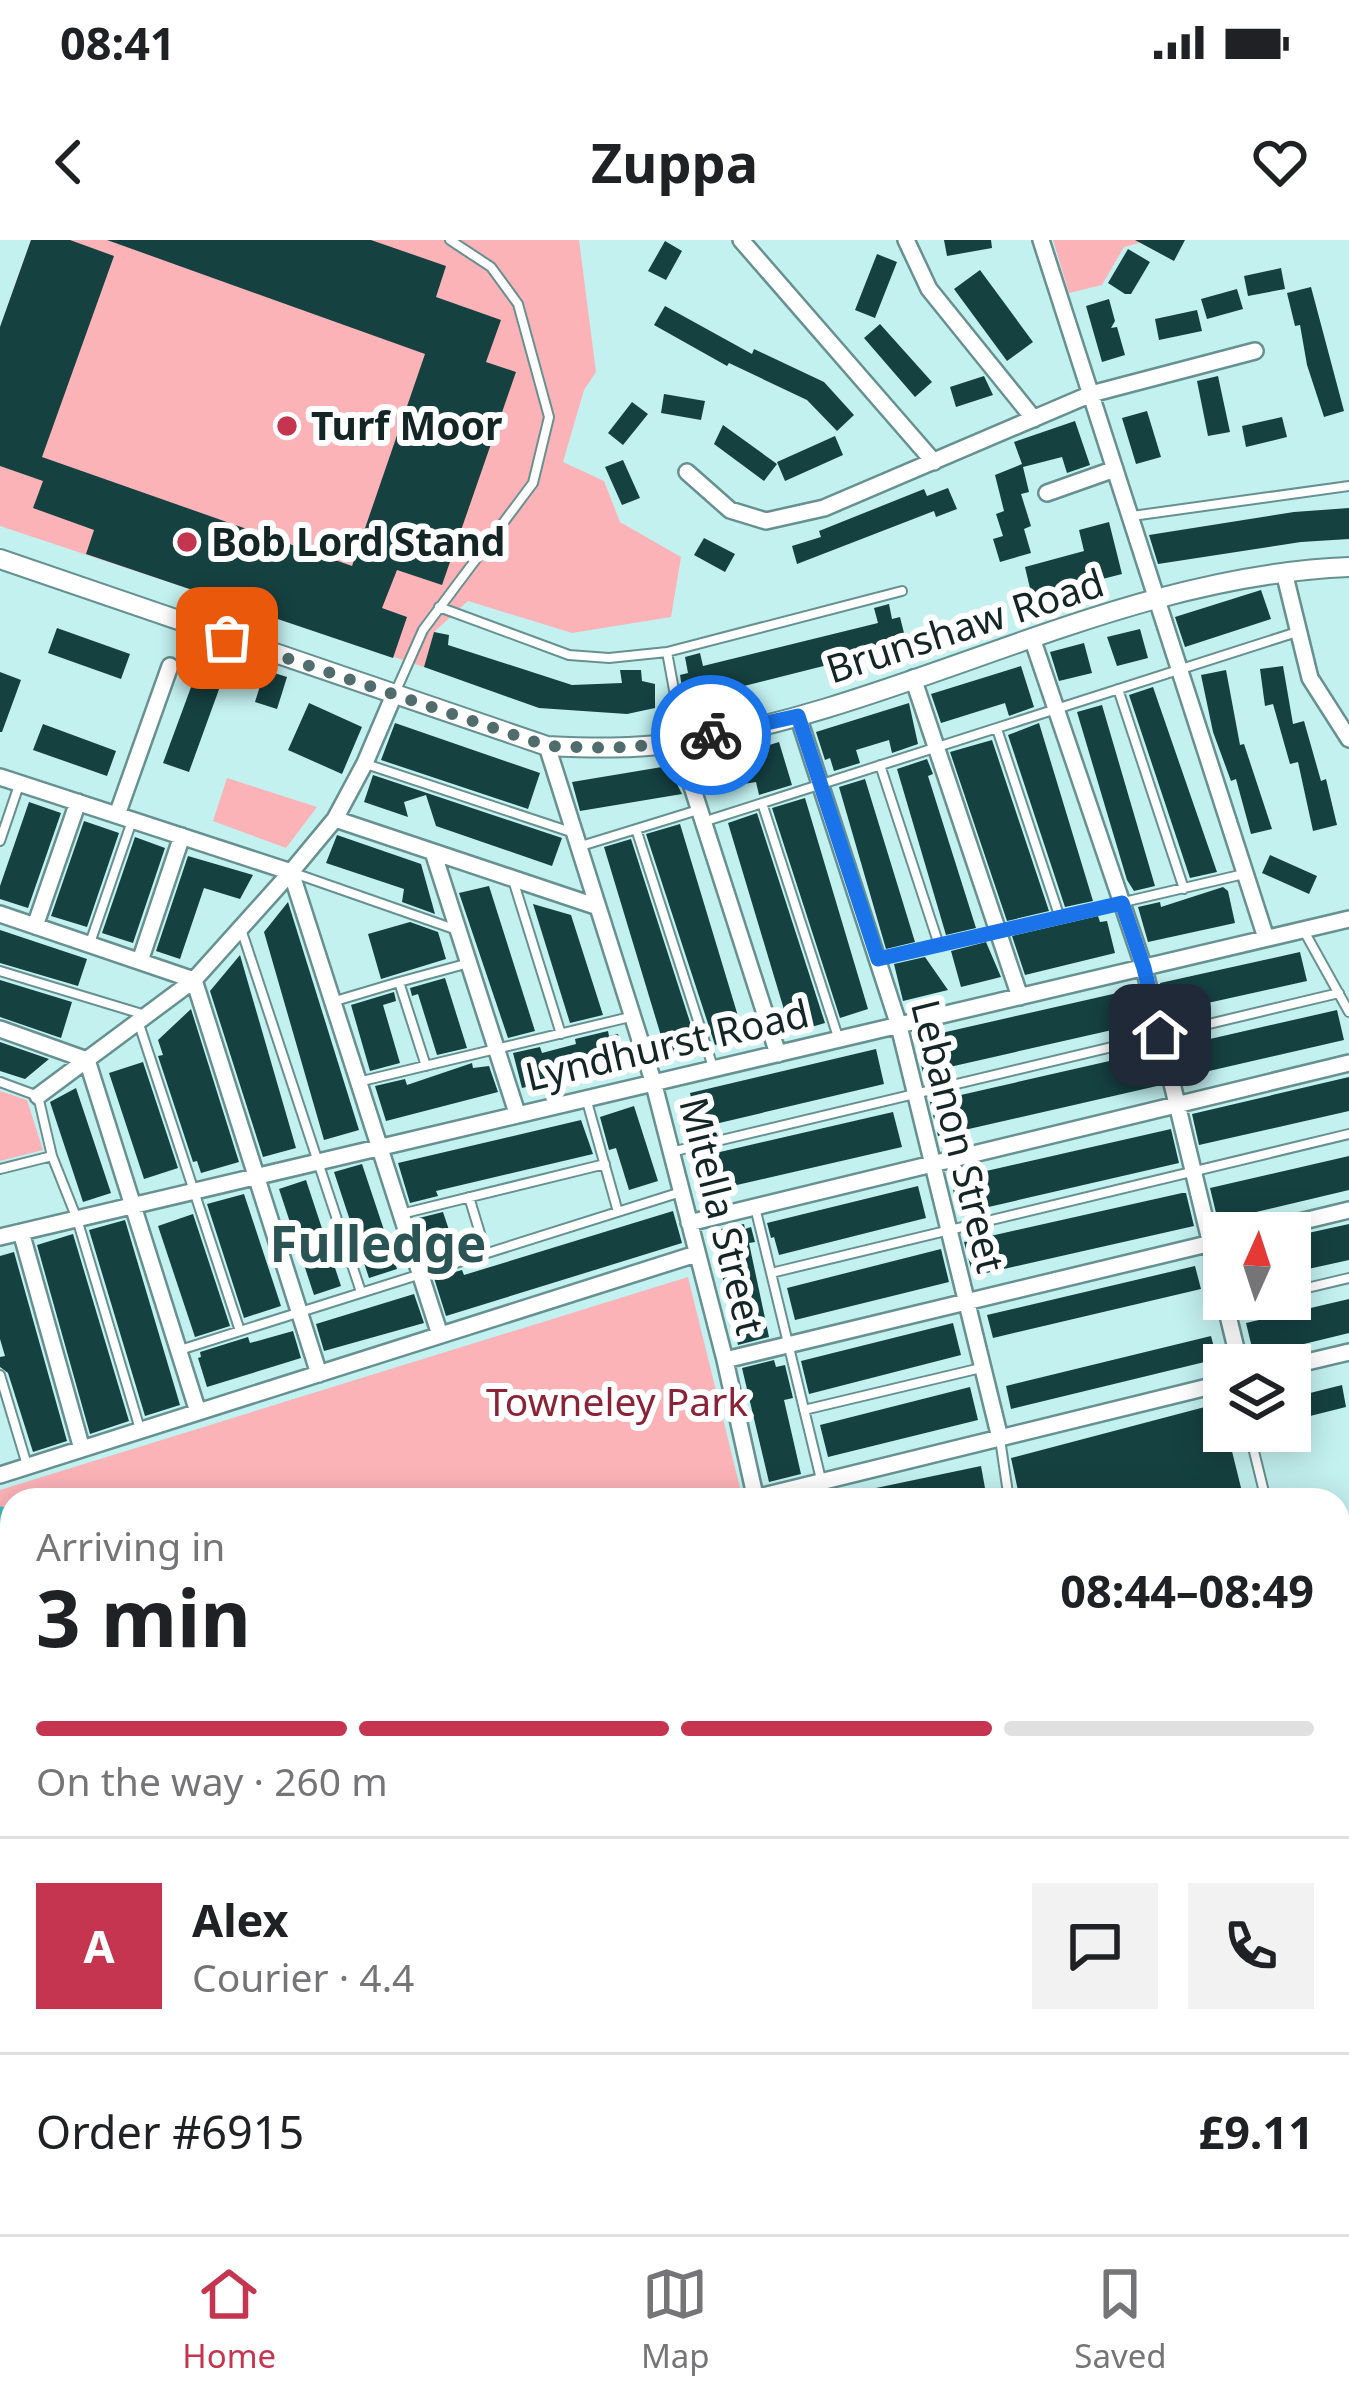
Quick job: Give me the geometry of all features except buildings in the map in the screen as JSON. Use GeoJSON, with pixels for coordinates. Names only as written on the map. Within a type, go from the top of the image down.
{"type":"FeatureCollection","features":[{"type":"Feature","properties":{"kind":"street"},"geometry":{"type":"LineString","coordinates":[[741,240],[934,462]]}},
{"type":"Feature","properties":{"kind":"street"},"geometry":{"type":"LineString","coordinates":[[906,240],[929,289],[1034,419]]}},
{"type":"Feature","properties":{"kind":"street"},"geometry":{"type":"LineString","coordinates":[[1041,240],[1266,938]]}},
{"type":"Feature","properties":{"kind":"street"},"geometry":{"type":"LineString","coordinates":[[687,472],[730,510],[766,521],[824,508],[1091,394],[1255,350]]}},
{"type":"Feature","properties":{"kind":"street"},"geometry":{"type":"LineString","coordinates":[[1047,493],[1115,469]]}},
{"type":"Feature","properties":{"kind":"street","name":"Brunshaw Road"},"geometry":{"type":"LineString","coordinates":[[0,559],[547,746],[610,748],[681,742],[798,716],[1156,597],[1284,572],[1349,567]]}},
{"type":"Feature","properties":{"kind":"street"},"geometry":{"type":"LineString","coordinates":[[1284,572],[1310,677],[1349,739]]}},
{"type":"Feature","properties":{"kind":"street"},"geometry":{"type":"LineString","coordinates":[[1032,638],[1144,968],[1207,1212]]}},
{"type":"Feature","properties":{"kind":"street"},"geometry":{"type":"LineString","coordinates":[[125,818],[170,666]]}},
{"type":"Feature","properties":{"kind":"street"},"geometry":{"type":"LineString","coordinates":[[914,678],[1020,997]]}},
{"type":"Feature","properties":{"kind":"street"},"geometry":{"type":"LineString","coordinates":[[38,1096],[194,980],[291,872],[335,819],[394,695]]}},
{"type":"Feature","properties":{"kind":"street","name":"Lebanon Street"},"geometry":{"type":"LineString","coordinates":[[798,716],[899,1026],[1000,1438]]}},
{"type":"Feature","properties":{"kind":"street"},"geometry":{"type":"LineString","coordinates":[[681,742],[778,1054]]}},
{"type":"Feature","properties":{"kind":"street","name":"Mitella Street"},"geometry":{"type":"LineString","coordinates":[[547,746],[653,1082],[754,1488]]}},
{"type":"Feature","properties":{"kind":"street"},"geometry":{"type":"LineString","coordinates":[[0,777],[291,872]]}},
{"type":"Feature","properties":{"kind":"street"},"geometry":{"type":"LineString","coordinates":[[35,926],[78,802]]}},
{"type":"Feature","properties":{"kind":"street"},"geometry":{"type":"LineString","coordinates":[[335,819],[598,907]]}},
{"type":"Feature","properties":{"kind":"street"},"geometry":{"type":"LineString","coordinates":[[140,962],[182,836]]}},
{"type":"Feature","properties":{"kind":"street"},"geometry":{"type":"LineString","coordinates":[[434,852],[517,1114]]}},
{"type":"Feature","properties":{"kind":"street"},"geometry":{"type":"LineString","coordinates":[[291,872],[440,1335]]}},
{"type":"Feature","properties":{"kind":"street"},"geometry":{"type":"LineString","coordinates":[[0,914],[194,980]]}},
{"type":"Feature","properties":{"kind":"street","name":"Lyndhurst Road"},"geometry":{"type":"LineString","coordinates":[[0,1237],[1349,919]]}},
{"type":"Feature","properties":{"kind":"street"},"geometry":{"type":"LineString","coordinates":[[194,980],[319,1374]]}},
{"type":"Feature","properties":{"kind":"street"},"geometry":{"type":"LineString","coordinates":[[0,1029],[87,1060]]}},
{"type":"Feature","properties":{"kind":"street"},"geometry":{"type":"LineString","coordinates":[[87,1060],[199,1412]]}},
{"type":"Feature","properties":{"kind":"street"},"geometry":{"type":"LineString","coordinates":[[689,1223],[1349,1063]]}},
{"type":"Feature","properties":{"kind":"street"},"geometry":{"type":"LineString","coordinates":[[1311,1219],[1349,1210]]}},
{"type":"Feature","properties":{"kind":"street"},"geometry":{"type":"LineString","coordinates":[[21,1232],[82,1449]]}},
{"type":"Feature","properties":{"kind":"street"},"geometry":{"type":"LineString","coordinates":[[725,1360],[1203,1245]]}},
{"type":"Feature","properties":{"kind":"street"},"geometry":{"type":"LineString","coordinates":[[0,1475],[696,1254]]}},
{"type":"Feature","properties":{"kind":"street"},"geometry":{"type":"LineString","coordinates":[[1311,1361],[1349,1352]]}},
{"type":"Feature","properties":{"kind":"street"},"geometry":{"type":"LineString","coordinates":[[798,1488],[1203,1388]]}},
{"type":"Feature","properties":{"kind":"lane"},"geometry":{"type":"LineString","coordinates":[[394,695],[424,630],[532,483],[550,417],[518,304],[491,266],[450,240]]}},
{"type":"Feature","properties":{"kind":"lane"},"geometry":{"type":"LineString","coordinates":[[1130,516],[1349,486]]}},
{"type":"Feature","properties":{"kind":"lane"},"geometry":{"type":"LineString","coordinates":[[439,607],[568,655],[609,658],[668,652],[902,591]]}},
{"type":"Feature","properties":{"kind":"lane"},"geometry":{"type":"LineString","coordinates":[[365,764],[577,840],[762,803],[1299,632]]}},
{"type":"Feature","properties":{"kind":"lane"},"geometry":{"type":"LineString","coordinates":[[668,652],[681,742]]}},
{"type":"Feature","properties":{"kind":"lane"},"geometry":{"type":"LineString","coordinates":[[1118,689],[1184,889]]}},
{"type":"Feature","properties":{"kind":"lane"},"geometry":{"type":"LineString","coordinates":[[997,728],[1060,917]]}},
{"type":"Feature","properties":{"kind":"lane"},"geometry":{"type":"LineString","coordinates":[[880,765],[939,945]]}},
{"type":"Feature","properties":{"kind":"lane"},"geometry":{"type":"LineString","coordinates":[[0,841],[20,784]]}},
{"type":"Feature","properties":{"kind":"lane"},"geometry":{"type":"LineString","coordinates":[[762,803],[839,1040]]}},
{"type":"Feature","properties":{"kind":"lane"},"geometry":{"type":"LineString","coordinates":[[90,944],[125,818]]}},
{"type":"Feature","properties":{"kind":"lane"},"geometry":{"type":"LineString","coordinates":[[636,829],[714,1068]]}},
{"type":"Feature","properties":{"kind":"lane"},"geometry":{"type":"LineString","coordinates":[[291,872],[458,930]]}},
{"type":"Feature","properties":{"kind":"lane"},"geometry":{"type":"LineString","coordinates":[[878,959],[1245,874]]}},
{"type":"Feature","properties":{"kind":"lane"},"geometry":{"type":"LineString","coordinates":[[513,878],[561,1034]]}},
{"type":"Feature","properties":{"kind":"lane"},"geometry":{"type":"LineString","coordinates":[[241,928],[362,1292]]}},
{"type":"Feature","properties":{"kind":"lane"},"geometry":{"type":"LineString","coordinates":[[1304,930],[1349,1012]]}},
{"type":"Feature","properties":{"kind":"lane"},"geometry":{"type":"LineString","coordinates":[[332,1002],[469,963]]}},
{"type":"Feature","properties":{"kind":"lane"},"geometry":{"type":"LineString","coordinates":[[0,970],[142,1018],[240,1331]]}},
{"type":"Feature","properties":{"kind":"lane"},"geometry":{"type":"LineString","coordinates":[[399,982],[426,1066]]}},
{"type":"Feature","properties":{"kind":"lane"},"geometry":{"type":"LineString","coordinates":[[671,1152],[1339,993]]}},
{"type":"Feature","properties":{"kind":"lane"},"geometry":{"type":"LineString","coordinates":[[357,1082],[632,1016]]}},
{"type":"Feature","properties":{"kind":"lane"},"geometry":{"type":"LineString","coordinates":[[0,1082],[38,1096],[52,1156],[140,1430]]}},
{"type":"Feature","properties":{"kind":"lane"},"geometry":{"type":"LineString","coordinates":[[586,1097],[618,1212]]}},
{"type":"Feature","properties":{"kind":"lane"},"geometry":{"type":"LineString","coordinates":[[771,1273],[1349,1134]]}},
{"type":"Feature","properties":{"kind":"lane"},"geometry":{"type":"LineString","coordinates":[[0,1169],[52,1156]]}},
{"type":"Feature","properties":{"kind":"lane"},"geometry":{"type":"LineString","coordinates":[[400,1214],[605,1164]]}},
{"type":"Feature","properties":{"kind":"lane"},"geometry":{"type":"LineString","coordinates":[[179,1351],[681,1192]]}},
{"type":"Feature","properties":{"kind":"lane"},"geometry":{"type":"LineString","coordinates":[[469,1197],[486,1253]]}},
{"type":"Feature","properties":{"kind":"lane"},"geometry":{"type":"LineString","coordinates":[[755,1207],[823,1488]]}},
{"type":"Feature","properties":{"kind":"lane"},"geometry":{"type":"LineString","coordinates":[[1311,1287],[1349,1278]]}},
{"type":"Feature","properties":{"kind":"lane"},"geometry":{"type":"LineString","coordinates":[[804,1409],[982,1368]]}},
{"type":"Feature","properties":{"kind":"lane"},"geometry":{"type":"LineString","coordinates":[[0,1375],[27,1466]]}},
{"type":"Feature","properties":{"kind":"lane"},"geometry":{"type":"LineString","coordinates":[[1000,1438],[1008,1488]]}},
{"type":"Feature","properties":{"kind":"lane"},"geometry":{"type":"LineString","coordinates":[[1254,1452],[1263,1488]]}},
{"type":"Feature","properties":{"kind":"green space","name":"Turf Moor"},"geometry":{"type":"Polygon","coordinates":[[[31,240],[579,240],[596,372],[584,390],[563,462],[604,481],[620,522],[681,557],[671,617],[572,633],[468,601],[434,632],[424,667],[0,526],[0,327],[31,240]]]}},
{"type":"Feature","properties":{"kind":"green space"},"geometry":{"type":"Polygon","coordinates":[[[1053,240],[1151,240],[1124,247],[1102,285],[1069,293],[1053,240]]]}},
{"type":"Feature","properties":{"kind":"green space"},"geometry":{"type":"Polygon","coordinates":[[[227,778],[317,807],[286,848],[213,821],[227,778]]]}},
{"type":"Feature","properties":{"kind":"green space"},"geometry":{"type":"Polygon","coordinates":[[[0,1091],[27,1100],[43,1150],[0,1161],[0,1091]]]}},
{"type":"Feature","properties":{"kind":"green space","name":"Towneley Park"},"geometry":{"type":"Polygon","coordinates":[[[688,1277],[740,1488],[6,1488],[688,1277]]]}},
{"type":"Feature","properties":{"kind":"way so far"},"geometry":{"type":"LineString","coordinates":[[227,638],[547,746],[610,748],[678,743],[711,735]]}},
{"type":"Feature","properties":{"kind":"place","name":"Turf Moor"},"geometry":{"type":"Point","coordinates":[287,426]}},
{"type":"Feature","properties":{"kind":"place","name":"Bob Lord Stand"},"geometry":{"type":"Point","coordinates":[187,542]}},
{"type":"Feature","properties":{"kind":"district","name":"Fulledge"},"geometry":{"type":"Point","coordinates":[378,1244]}},
{"type":"Feature","properties":{"kind":"route"},"geometry":{"type":"LineString","coordinates":[[711,735],[798,716],[878,959],[1122,903],[1160,1035]]}}]}
